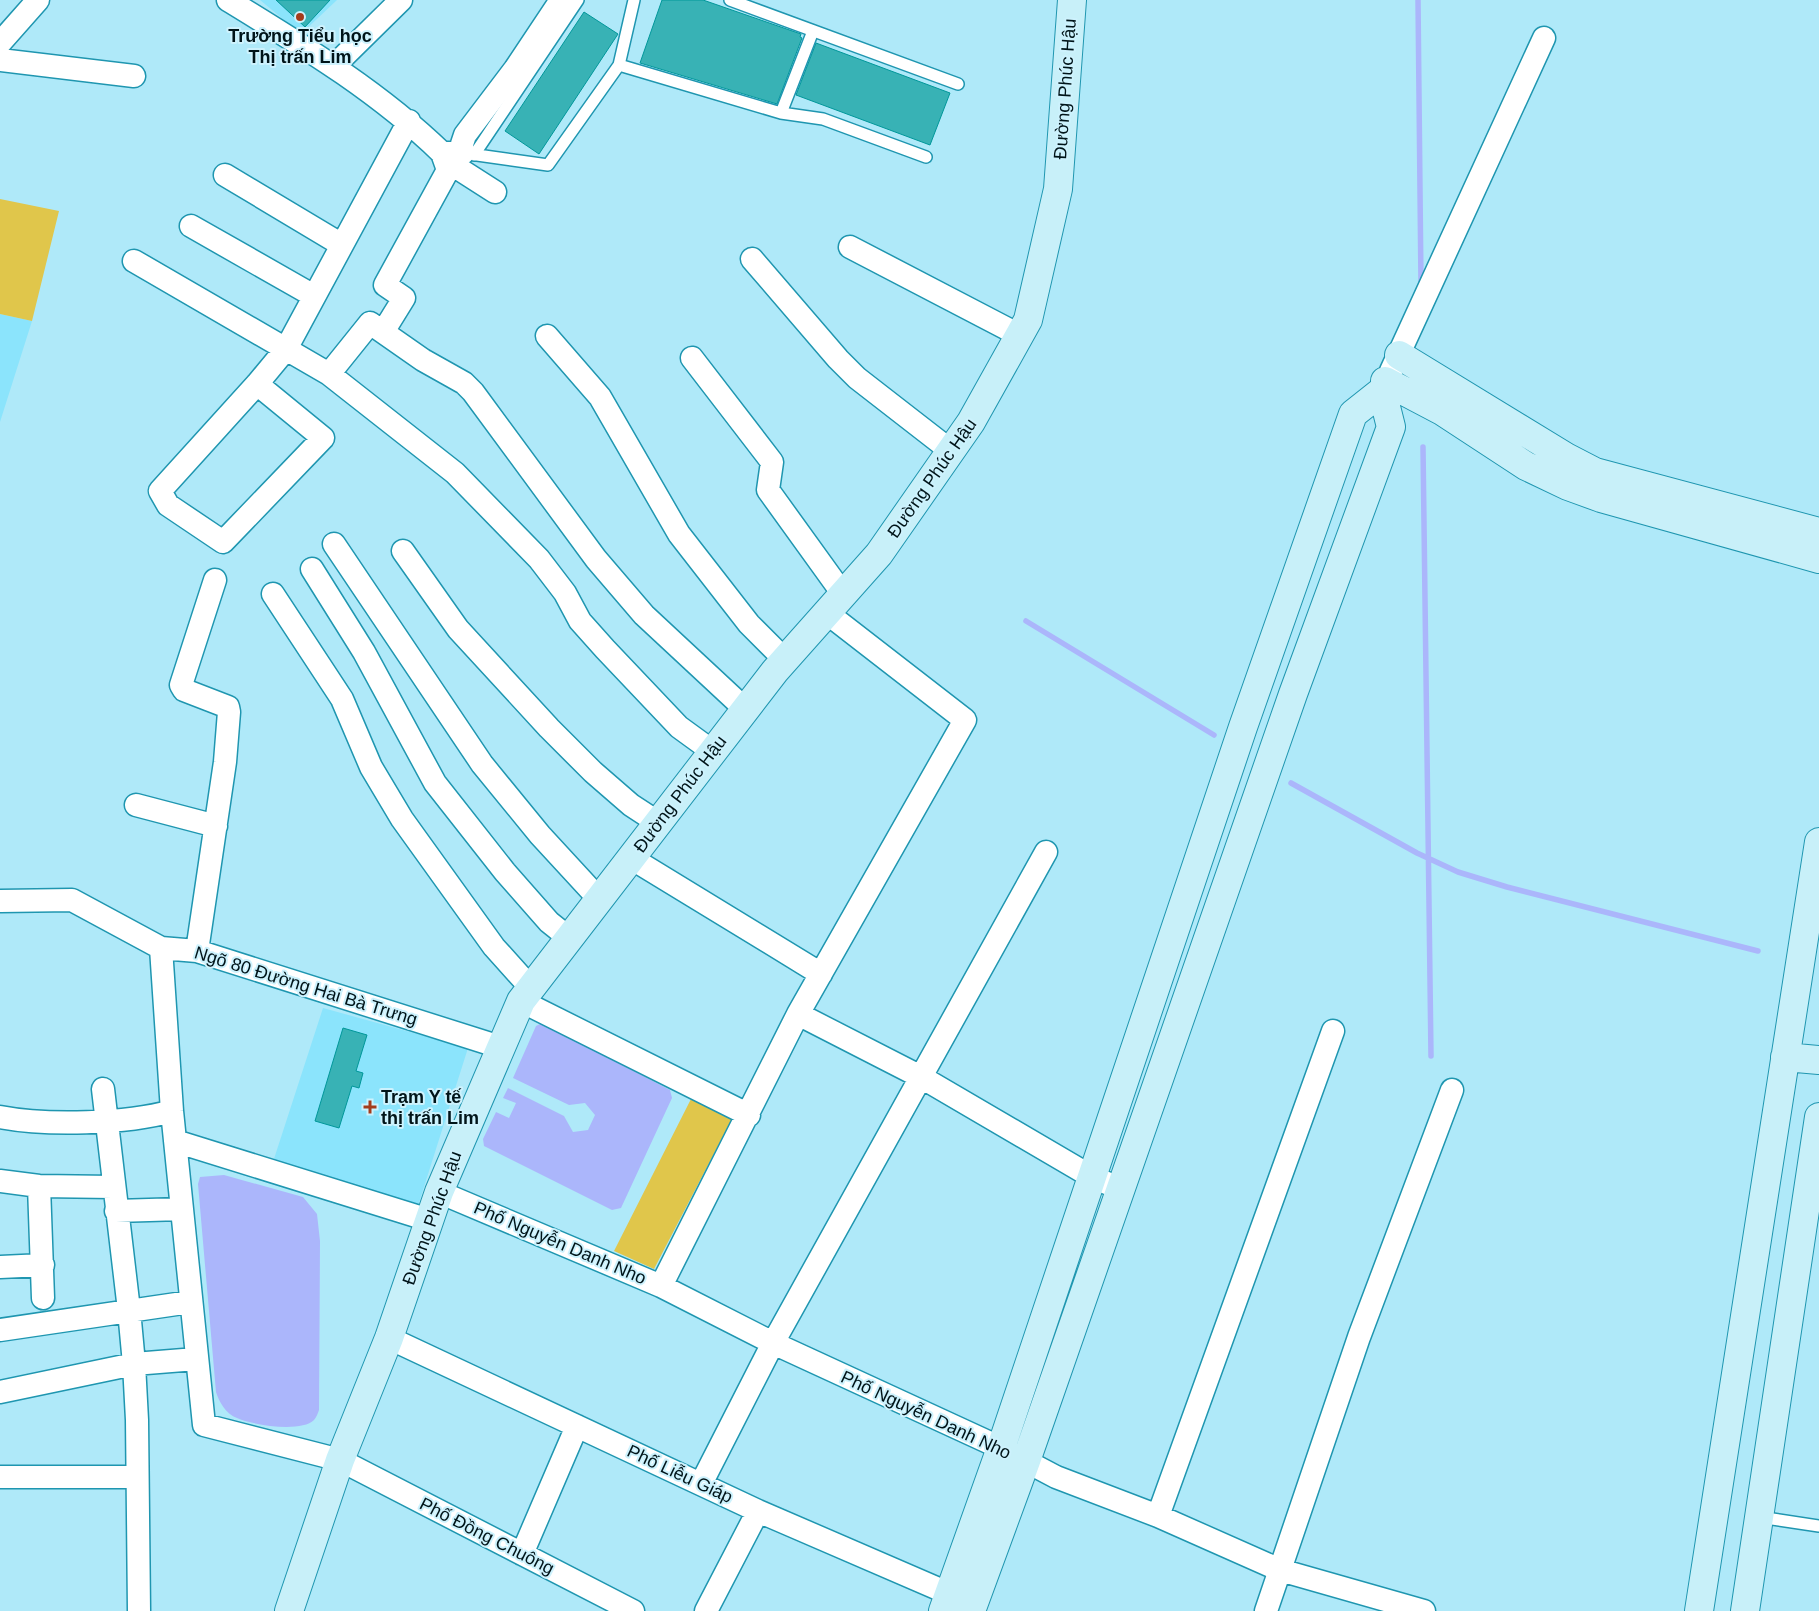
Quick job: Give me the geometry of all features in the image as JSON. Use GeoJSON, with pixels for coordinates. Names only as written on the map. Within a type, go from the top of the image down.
{"type":"FeatureCollection","features":[{"type":"Feature","properties":{"kind":"street"},"geometry":{"type":"LineString","coordinates":[[0,43],[38,0]]}},
{"type":"Feature","properties":{"kind":"street"},"geometry":{"type":"LineString","coordinates":[[228,0],[335,65],[456,155],[496,192]]}},
{"type":"Feature","properties":{"kind":"street"},"geometry":{"type":"LineString","coordinates":[[335,65],[400,0]]}},
{"type":"Feature","properties":{"kind":"street"},"geometry":{"type":"LineString","coordinates":[[383,332],[404,298],[384,285],[448,170],[465,135],[515,69],[561,0]]}},
{"type":"Feature","properties":{"kind":"street","name":"Đường Phúc Hậu"},"geometry":{"type":"LineString","coordinates":[[289,1611],[340,1460],[389,1338],[439,1192],[500,1047],[526,995],[745,709],[785,660],[879,554],[971,422],[1028,320],[1058,188],[1072,0]]}},
{"type":"Feature","properties":{"kind":"street"},"geometry":{"type":"LineString","coordinates":[[959,1605],[1001,1448],[1243,727],[1354,414],[1384,386],[1544,38]]}},
{"type":"Feature","properties":{"kind":"street"},"geometry":{"type":"LineString","coordinates":[[0,60],[134,76]]}},
{"type":"Feature","properties":{"kind":"street"},"geometry":{"type":"LineString","coordinates":[[257,384],[323,438],[223,542],[168,505],[160,491],[257,384],[286,349],[409,121]]}},
{"type":"Feature","properties":{"kind":"street"},"geometry":{"type":"LineString","coordinates":[[225,175],[342,245]]}},
{"type":"Feature","properties":{"kind":"street"},"geometry":{"type":"LineString","coordinates":[[191,226],[314,296]]}},
{"type":"Feature","properties":{"kind":"street"},"geometry":{"type":"LineString","coordinates":[[850,247],[1019,335]]}},
{"type":"Feature","properties":{"kind":"street"},"geometry":{"type":"LineString","coordinates":[[752,259],[838,359],[857,378],[951,451]]}},
{"type":"Feature","properties":{"kind":"street"},"geometry":{"type":"LineString","coordinates":[[134,261],[329,374],[455,472],[539,559],[565,593],[580,620],[606,650],[679,726],[712,751]]}},
{"type":"Feature","properties":{"kind":"street"},"geometry":{"type":"LineString","coordinates":[[329,374],[370,323],[423,360],[464,383],[473,392],[550,499],[644,616],[745,709]]}},
{"type":"Feature","properties":{"kind":"street"},"geometry":{"type":"LineString","coordinates":[[547,336],[600,396],[679,534],[749,624],[785,660]]}},
{"type":"Feature","properties":{"kind":"street"},"geometry":{"type":"LineString","coordinates":[[1399,355],[1566,457],[1595,472],[1819,532]]}},
{"type":"Feature","properties":{"kind":"street"},"geometry":{"type":"LineString","coordinates":[[661,1286],[749,1115],[798,1014],[965,720],[835,603],[768,490],[772,462],[692,358]]}},
{"type":"Feature","properties":{"kind":"street"},"geometry":{"type":"LineString","coordinates":[[1384,386],[1442,411],[1526,466],[1568,486],[1601,498],[1819,559]]}},
{"type":"Feature","properties":{"kind":"street"},"geometry":{"type":"LineString","coordinates":[[959,1605],[1026,1461],[1201,954],[1293,694],[1391,427],[1384,386]]}},
{"type":"Feature","properties":{"kind":"street"},"geometry":{"type":"LineString","coordinates":[[334,544],[482,764],[540,835],[599,899]]}},
{"type":"Feature","properties":{"kind":"street"},"geometry":{"type":"LineString","coordinates":[[403,550],[458,628],[549,728],[593,772],[632,805],[657,822]]}},
{"type":"Feature","properties":{"kind":"street"},"geometry":{"type":"LineString","coordinates":[[312,569],[364,652],[435,782],[506,872],[549,922],[569,938]]}},
{"type":"Feature","properties":{"kind":"street"},"geometry":{"type":"LineString","coordinates":[[197,950],[216,826],[230,712],[228,708],[222,705],[192,702],[182,686],[215,580]]}},
{"type":"Feature","properties":{"kind":"street"},"geometry":{"type":"LineString","coordinates":[[273,594],[342,699],[371,767],[402,819],[526,995],[749,1115]]}},
{"type":"Feature","properties":{"kind":"street"},"geometry":{"type":"LineString","coordinates":[[136,805],[216,826]]}},
{"type":"Feature","properties":{"kind":"street"},"geometry":{"type":"LineString","coordinates":[[1699,1611],[1819,842]]}},
{"type":"Feature","properties":{"kind":"street"},"geometry":{"type":"LineString","coordinates":[[701,1484],[772,1343],[1046,852]]}},
{"type":"Feature","properties":{"kind":"street"},"geometry":{"type":"LineString","coordinates":[[631,858],[820,974]]}},
{"type":"Feature","properties":{"kind":"street","name":"Ngõ 80 Đường Hai Bà Trưng"},"geometry":{"type":"LineString","coordinates":[[0,901],[72,900],[161,948],[197,950],[500,1047]]}},
{"type":"Feature","properties":{"kind":"street"},"geometry":{"type":"LineString","coordinates":[[1170,943],[1201,954]]}},
{"type":"Feature","properties":{"kind":"street"},"geometry":{"type":"LineString","coordinates":[[0,1392],[134,1364],[196,1359],[172,1111],[161,948]]}},
{"type":"Feature","properties":{"kind":"street"},"geometry":{"type":"LineString","coordinates":[[798,1014],[921,1077],[1092,1178],[1119,1188]]}},
{"type":"Feature","properties":{"kind":"street"},"geometry":{"type":"LineString","coordinates":[[1158,1516],[1333,1032]]}},
{"type":"Feature","properties":{"kind":"street"},"geometry":{"type":"LineString","coordinates":[[1785,1057],[1819,1060]]}},
{"type":"Feature","properties":{"kind":"street"},"geometry":{"type":"LineString","coordinates":[[103,1090],[129,1310],[138,1420],[139,1611]]}},
{"type":"Feature","properties":{"kind":"street"},"geometry":{"type":"LineString","coordinates":[[1266,1611],[1359,1337],[1452,1090]]}},
{"type":"Feature","properties":{"kind":"street"},"geometry":{"type":"LineString","coordinates":[[0,1116],[17,1120],[107,1121],[153,1117],[172,1111]]}},
{"type":"Feature","properties":{"kind":"street"},"geometry":{"type":"LineString","coordinates":[[1745,1611],[1819,1117]]}},
{"type":"Feature","properties":{"kind":"street"},"geometry":{"type":"LineString","coordinates":[[175,1140],[429,1220]]}},
{"type":"Feature","properties":{"kind":"street"},"geometry":{"type":"LineString","coordinates":[[0,1182],[39,1186],[113,1187]]}},
{"type":"Feature","properties":{"kind":"street"},"geometry":{"type":"LineString","coordinates":[[39,1186],[43,1298]]}},
{"type":"Feature","properties":{"kind":"street","name":"Phố Nguyễn Danh Nho"},"geometry":{"type":"LineString","coordinates":[[439,1192],[661,1286],[772,1343],[1001,1448],[1056,1477],[1158,1516],[1280,1570],[1424,1611]]}},
{"type":"Feature","properties":{"kind":"street"},"geometry":{"type":"LineString","coordinates":[[116,1211],[182,1209]]}},
{"type":"Feature","properties":{"kind":"street"},"geometry":{"type":"LineString","coordinates":[[0,1268],[43,1265]]}},
{"type":"Feature","properties":{"kind":"street"},"geometry":{"type":"LineString","coordinates":[[0,1330],[190,1302]]}},
{"type":"Feature","properties":{"kind":"street","name":"Phố Liễu Giáp"},"geometry":{"type":"LineString","coordinates":[[389,1338],[959,1605]]}},
{"type":"Feature","properties":{"kind":"street","name":"Phố Đồng Chuông"},"geometry":{"type":"LineString","coordinates":[[196,1359],[204,1425],[340,1460],[628,1610]]}},
{"type":"Feature","properties":{"kind":"street"},"geometry":{"type":"LineString","coordinates":[[522,1554],[577,1426]]}},
{"type":"Feature","properties":{"kind":"street"},"geometry":{"type":"LineString","coordinates":[[0,1477],[137,1477]]}},
{"type":"Feature","properties":{"kind":"street"},"geometry":{"type":"LineString","coordinates":[[706,1611],[758,1510]]}},
{"type":"Feature","properties":{"kind":"lane"},"geometry":{"type":"LineString","coordinates":[[456,155],[578,0]]}},
{"type":"Feature","properties":{"kind":"lane"},"geometry":{"type":"LineString","coordinates":[[456,155],[548,165],[619,65],[634,0]]}},
{"type":"Feature","properties":{"kind":"lane"},"geometry":{"type":"LineString","coordinates":[[730,0],[958,84]]}},
{"type":"Feature","properties":{"kind":"lane"},"geometry":{"type":"LineString","coordinates":[[781,113],[814,31]]}},
{"type":"Feature","properties":{"kind":"lane"},"geometry":{"type":"LineString","coordinates":[[619,65],[781,113],[823,119],[926,157]]}},
{"type":"Feature","properties":{"kind":"lane"},"geometry":{"type":"LineString","coordinates":[[1759,1517],[1819,1526]]}},
{"type":"Feature","properties":{"kind":"shaded area","name":"Trường Tiểu học Thị trấn Lim"},"geometry":{"type":"Polygon","coordinates":[[[260,0],[337,0],[301,34],[260,0]]]}},
{"type":"Feature","properties":{"kind":"shaded area"},"geometry":{"type":"Polygon","coordinates":[[[0,199],[59,211],[32,321],[0,314],[0,199]]]}},
{"type":"Feature","properties":{"kind":"shaded area"},"geometry":{"type":"Polygon","coordinates":[[[0,314],[32,321],[0,422],[0,314]]]}},
{"type":"Feature","properties":{"kind":"shaded area","name":"Trạm Y tế thị trấn Lim"},"geometry":{"type":"Polygon","coordinates":[[[323,1008],[468,1048],[417,1209],[272,1165],[323,1008]]]}},
{"type":"Feature","properties":{"kind":"shaded area"},"geometry":{"type":"Polygon","coordinates":[[[542,1023],[670,1090],[672,1098],[621,1208],[612,1210],[484,1146],[483,1139],[496,1112],[509,1118],[516,1103],[503,1098],[508,1088],[564,1116],[573,1132],[588,1130],[595,1115],[585,1103],[569,1105],[513,1078],[536,1026],[542,1023]]]}},
{"type":"Feature","properties":{"kind":"shaded area"},"geometry":{"type":"Polygon","coordinates":[[[691,1099],[732,1119],[654,1269],[614,1251],[691,1099]]]}},
{"type":"Feature","properties":{"kind":"shaded area"},"geometry":{"type":"Polygon","coordinates":[[[224,1175],[303,1197],[317,1214],[320,1241],[319,1410],[315,1419],[308,1424],[288,1427],[244,1421],[226,1411],[216,1392],[198,1184],[200,1177],[224,1175]]]}},
{"type":"Feature","properties":{"kind":"building"},"geometry":{"type":"Polygon","coordinates":[[[276,0],[330,0],[305,27],[276,0]]]}},
{"type":"Feature","properties":{"kind":"building"},"geometry":{"type":"Polygon","coordinates":[[[662,0],[703,0],[801,34],[800,37],[802,38],[777,104],[640,63],[662,0]]]}},
{"type":"Feature","properties":{"kind":"building"},"geometry":{"type":"Polygon","coordinates":[[[584,12],[618,34],[539,154],[505,131],[584,12]]]}},
{"type":"Feature","properties":{"kind":"building"},"geometry":{"type":"Polygon","coordinates":[[[816,43],[950,93],[930,145],[796,95],[816,43]]]}},
{"type":"Feature","properties":{"kind":"building"},"geometry":{"type":"Polygon","coordinates":[[[343,1028],[367,1035],[356,1071],[363,1073],[359,1088],[352,1086],[339,1128],[315,1121],[343,1028]]]}},
{"type":"Feature","properties":{"kind":"waterway"},"geometry":{"type":"LineString","coordinates":[[1418,0],[1421,285]]}},
{"type":"Feature","properties":{"kind":"waterway"},"geometry":{"type":"LineString","coordinates":[[1423,447],[1431,1056]]}},
{"type":"Feature","properties":{"kind":"waterway"},"geometry":{"type":"LineString","coordinates":[[1026,621],[1214,735]]}},
{"type":"Feature","properties":{"kind":"waterway"},"geometry":{"type":"LineString","coordinates":[[1291,783],[1417,853],[1458,872],[1507,887],[1758,951]]}},
{"type":"Feature","properties":{"kind":"place","name":"Trường Tiểu học Thị trấn Lim"},"geometry":{"type":"Point","coordinates":[300,17]}},
{"type":"Feature","properties":{"kind":"place","name":"Trạm Y tế thị trấn Lim"},"geometry":{"type":"Point","coordinates":[370,1107]}}]}
